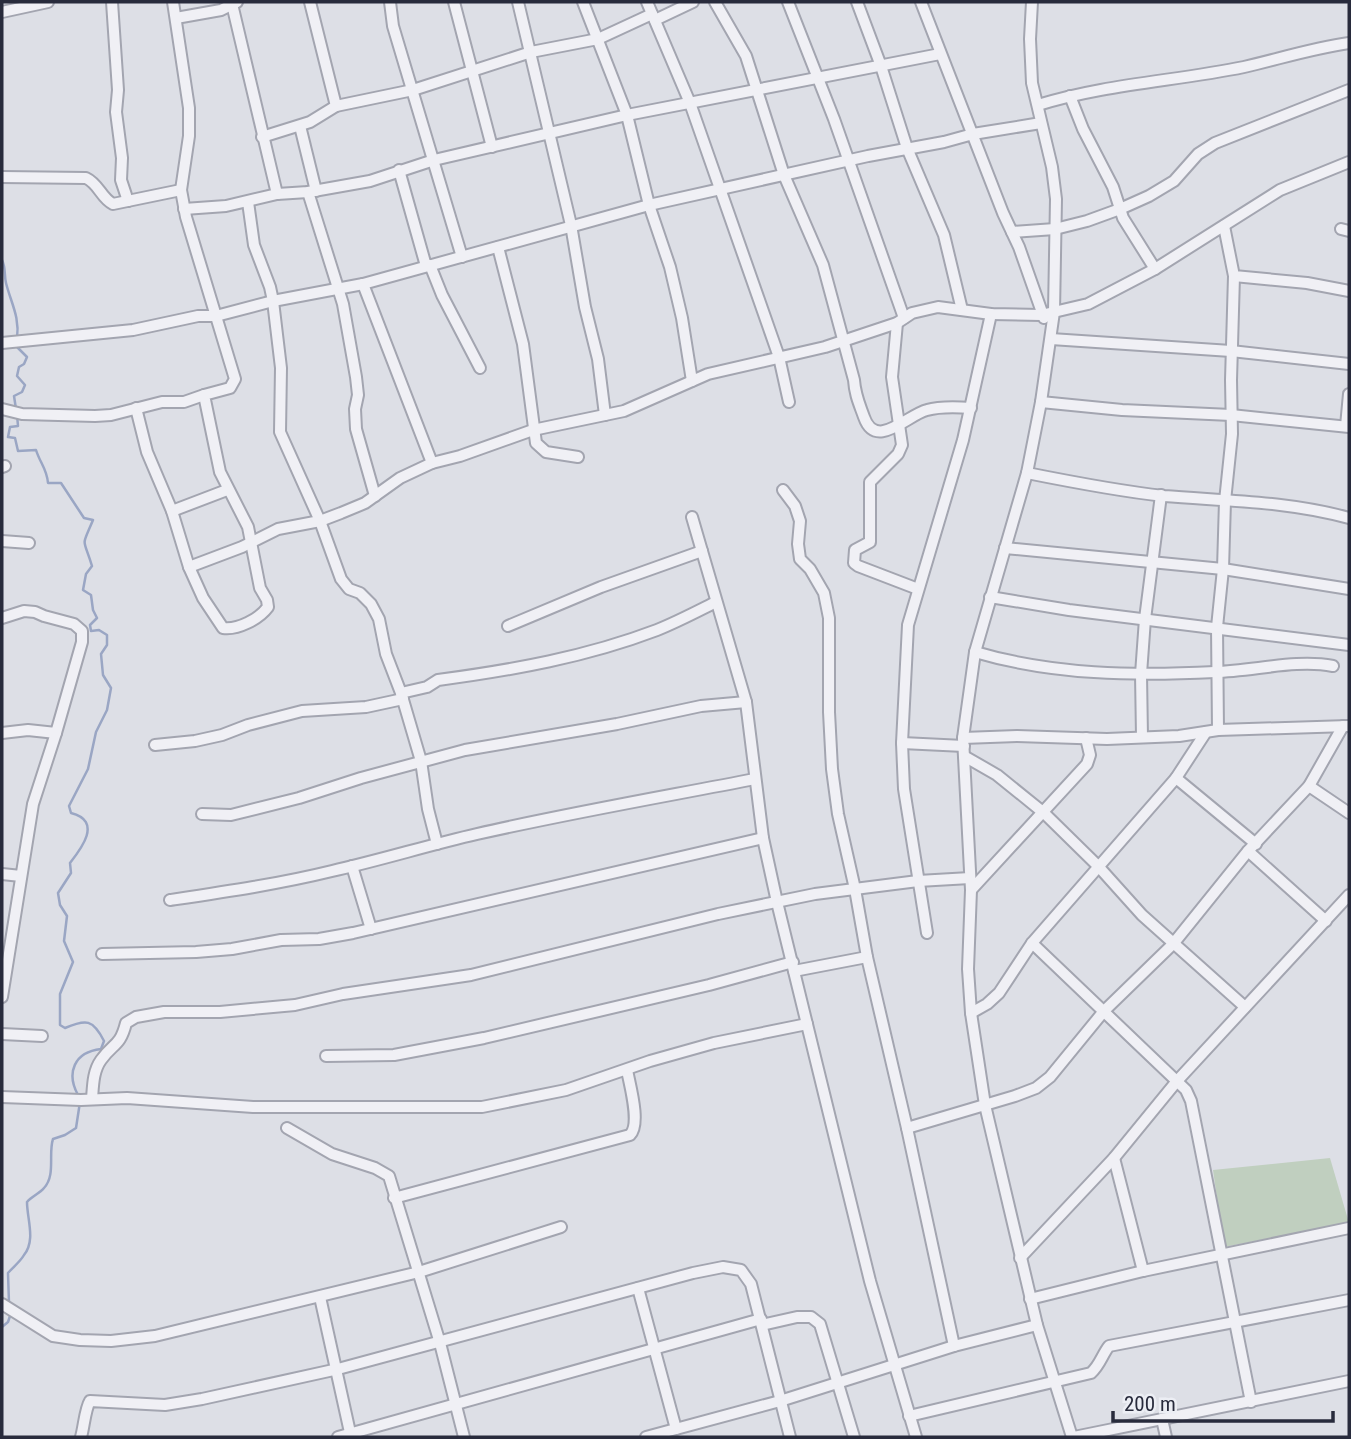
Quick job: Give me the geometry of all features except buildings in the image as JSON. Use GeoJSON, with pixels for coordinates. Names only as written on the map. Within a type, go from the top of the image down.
{"type":"FeatureCollection","features":[{"type":"Feature","properties":{"kind":"street"},"geometry":{"type":"LineString","coordinates":[[2,12],[48,2]]}},
{"type":"Feature","properties":{"kind":"street"},"geometry":{"type":"LineString","coordinates":[[111,2],[117,68],[116,112],[122,158],[121,180],[128,201]]}},
{"type":"Feature","properties":{"kind":"street"},"geometry":{"type":"LineString","coordinates":[[2,409],[22,414],[95,416],[162,402],[184,402],[230,388],[235,379],[184,209],[181,190],[189,136],[189,108],[173,2]]}},
{"type":"Feature","properties":{"kind":"street"},"geometry":{"type":"LineString","coordinates":[[310,2],[336,106]]}},
{"type":"Feature","properties":{"kind":"street"},"geometry":{"type":"LineString","coordinates":[[390,2],[393,26],[462,257]]}},
{"type":"Feature","properties":{"kind":"street"},"geometry":{"type":"LineString","coordinates":[[454,2],[492,147]]}},
{"type":"Feature","properties":{"kind":"street"},"geometry":{"type":"LineString","coordinates":[[518,2],[571,225],[585,307],[598,359],[605,415]]}},
{"type":"Feature","properties":{"kind":"street"},"geometry":{"type":"LineString","coordinates":[[583,2],[627,114],[649,205],[670,267],[682,318],[692,381]]}},
{"type":"Feature","properties":{"kind":"street"},"geometry":{"type":"LineString","coordinates":[[647,2],[690,103],[779,357],[789,402]]}},
{"type":"Feature","properties":{"kind":"street"},"geometry":{"type":"LineString","coordinates":[[262,137],[300,126],[336,106],[413,90],[531,52],[598,39],[693,2]]}},
{"type":"Feature","properties":{"kind":"street"},"geometry":{"type":"LineString","coordinates":[[715,2],[747,56],[784,175],[823,265],[854,380],[855,395],[866,426],[870,430],[878,431],[900,426],[913,415],[928,410],[971,408]]}},
{"type":"Feature","properties":{"kind":"street"},"geometry":{"type":"LineString","coordinates":[[788,2],[847,161],[901,321],[892,377],[902,445],[898,454],[870,482],[870,542],[855,550],[855,563],[918,589]]}},
{"type":"Feature","properties":{"kind":"street"},"geometry":{"type":"LineString","coordinates":[[857,2],[907,148],[944,235],[962,310]]}},
{"type":"Feature","properties":{"kind":"street"},"geometry":{"type":"LineString","coordinates":[[920,2],[1023,256],[1041,315],[1052,335]]}},
{"type":"Feature","properties":{"kind":"street"},"geometry":{"type":"LineString","coordinates":[[1032,2],[1031,72],[1052,167],[1056,199],[1052,335],[1027,473],[975,652],[964,747],[970,884],[968,970],[971,1013],[985,1105],[1020,1258],[1037,1325],[1073,1437],[1349,1381]]}},
{"type":"Feature","properties":{"kind":"street"},"geometry":{"type":"LineString","coordinates":[[176,18],[210,12],[235,3],[276,194]]}},
{"type":"Feature","properties":{"kind":"street"},"geometry":{"type":"LineString","coordinates":[[1038,105],[1096,89],[1244,67],[1304,51],[1349,43]]}},
{"type":"Feature","properties":{"kind":"street"},"geometry":{"type":"LineString","coordinates":[[184,209],[248,202],[276,194],[370,181],[434,160],[627,114],[940,54]]}},
{"type":"Feature","properties":{"kind":"street"},"geometry":{"type":"LineString","coordinates":[[1012,232],[1055,229],[1087,221],[1149,197],[1174,181],[1198,154],[1215,143],[1349,90]]}},
{"type":"Feature","properties":{"kind":"street"},"geometry":{"type":"LineString","coordinates":[[1070,96],[1132,236],[1155,269]]}},
{"type":"Feature","properties":{"kind":"street"},"geometry":{"type":"LineString","coordinates":[[2,343],[133,330],[198,316],[216,316],[273,301],[363,284],[649,205],[973,134],[1041,123]]}},
{"type":"Feature","properties":{"kind":"street"},"geometry":{"type":"LineString","coordinates":[[300,126],[312,191],[343,304],[358,395],[355,429],[375,496]]}},
{"type":"Feature","properties":{"kind":"street"},"geometry":{"type":"LineString","coordinates":[[189,567],[242,547],[278,529],[320,521],[365,503],[400,478],[432,463],[533,430],[640,405],[724,369],[814,350],[901,321],[912,313],[938,307],[991,314],[1041,315],[1088,304],[1155,269],[1280,190],[1349,162]]}},
{"type":"Feature","properties":{"kind":"street"},"geometry":{"type":"LineString","coordinates":[[399,170],[428,266],[480,368]]}},
{"type":"Feature","properties":{"kind":"street"},"geometry":{"type":"LineString","coordinates":[[2,177],[86,178],[94,181],[107,201],[113,204],[181,190]]}},
{"type":"Feature","properties":{"kind":"street"},"geometry":{"type":"LineString","coordinates":[[248,202],[254,245],[273,301],[281,368],[281,432],[320,521],[341,579],[349,589],[365,598],[379,618],[386,654],[402,696],[421,761],[436,844]]}},
{"type":"Feature","properties":{"kind":"street"},"geometry":{"type":"LineString","coordinates":[[1218,730],[1217,627],[1232,435],[1234,276],[1224,226]]}},
{"type":"Feature","properties":{"kind":"street"},"geometry":{"type":"LineString","coordinates":[[498,247],[523,344],[536,443],[546,452],[578,457]]}},
{"type":"Feature","properties":{"kind":"street"},"geometry":{"type":"LineString","coordinates":[[1234,276],[1349,291]]}},
{"type":"Feature","properties":{"kind":"street"},"geometry":{"type":"LineString","coordinates":[[363,284],[432,463]]}},
{"type":"Feature","properties":{"kind":"street"},"geometry":{"type":"LineString","coordinates":[[927,933],[904,789],[902,743],[908,625],[971,408],[991,314]]}},
{"type":"Feature","properties":{"kind":"street"},"geometry":{"type":"LineString","coordinates":[[1052,335],[1349,364]]}},
{"type":"Feature","properties":{"kind":"street"},"geometry":{"type":"LineString","coordinates":[[1041,402],[1348,426],[1349,394]]}},
{"type":"Feature","properties":{"kind":"street"},"geometry":{"type":"LineString","coordinates":[[136,408],[147,452],[172,511],[189,567],[203,598],[223,628],[236,628],[268,607],[260,588],[252,541],[227,490],[217,461],[204,395]]}},
{"type":"Feature","properties":{"kind":"street"},"geometry":{"type":"LineString","coordinates":[[1027,473],[1161,495],[1333,513],[1349,518]]}},
{"type":"Feature","properties":{"kind":"street"},"geometry":{"type":"LineString","coordinates":[[172,511],[227,490]]}},
{"type":"Feature","properties":{"kind":"street"},"geometry":{"type":"LineString","coordinates":[[783,490],[795,506],[800,520],[800,559],[810,569],[824,593],[828,618],[832,769],[838,814],[867,957],[954,1346]]}},
{"type":"Feature","properties":{"kind":"street"},"geometry":{"type":"LineString","coordinates":[[1142,737],[1141,674],[1145,619],[1161,495]]}},
{"type":"Feature","properties":{"kind":"street"},"geometry":{"type":"LineString","coordinates":[[692,517],[746,702],[763,838],[870,1281],[916,1437]]}},
{"type":"Feature","properties":{"kind":"street"},"geometry":{"type":"LineString","coordinates":[[2,541],[29,543]]}},
{"type":"Feature","properties":{"kind":"street"},"geometry":{"type":"LineString","coordinates":[[1005,548],[1223,569],[1349,589]]}},
{"type":"Feature","properties":{"kind":"street"},"geometry":{"type":"LineString","coordinates":[[508,626],[601,587],[702,551]]}},
{"type":"Feature","properties":{"kind":"street"},"geometry":{"type":"LineString","coordinates":[[990,597],[1349,645]]}},
{"type":"Feature","properties":{"kind":"street"},"geometry":{"type":"LineString","coordinates":[[155,745],[222,735],[248,725],[302,711],[366,707],[427,687],[438,680],[525,667],[615,645],[660,629],[716,603]]}},
{"type":"Feature","properties":{"kind":"street"},"geometry":{"type":"LineString","coordinates":[[2,618],[24,611],[35,612],[44,617],[74,624],[82,631],[82,642],[57,733],[33,804],[5,960],[2,997]]}},
{"type":"Feature","properties":{"kind":"street"},"geometry":{"type":"LineString","coordinates":[[975,652],[1035,667],[1141,674],[1216,672],[1313,662],[1333,666]]}},
{"type":"Feature","properties":{"kind":"street"},"geometry":{"type":"LineString","coordinates":[[201,814],[231,814],[299,798],[421,761],[505,742],[617,724],[676,710],[746,702]]}},
{"type":"Feature","properties":{"kind":"street"},"geometry":{"type":"LineString","coordinates":[[902,743],[964,747],[1017,736],[1179,736],[1218,730],[1346,726]]}},
{"type":"Feature","properties":{"kind":"street"},"geometry":{"type":"LineString","coordinates":[[907,1128],[1036,1088],[1050,1076],[1104,1011],[1173,944],[1252,848],[1309,786],[1346,726]]}},
{"type":"Feature","properties":{"kind":"street"},"geometry":{"type":"LineString","coordinates":[[2,733],[28,730],[57,733]]}},
{"type":"Feature","properties":{"kind":"street"},"geometry":{"type":"LineString","coordinates":[[971,1013],[999,993],[1032,943],[1176,778],[1206,732]]}},
{"type":"Feature","properties":{"kind":"street"},"geometry":{"type":"LineString","coordinates":[[1179,736],[1187,759]]}},
{"type":"Feature","properties":{"kind":"street"},"geometry":{"type":"LineString","coordinates":[[92,1099],[95,1072],[101,1060],[117,1045],[123,1036],[126,1023],[135,1017],[164,1012],[220,1012],[295,1005],[343,993],[471,975],[588,944],[778,902],[918,881],[970,884],[1044,813],[1087,764],[1090,755],[1086,738]]}},
{"type":"Feature","properties":{"kind":"street"},"geometry":{"type":"LineString","coordinates":[[964,747],[1044,813],[1173,944],[1245,1007]]}},
{"type":"Feature","properties":{"kind":"street"},"geometry":{"type":"LineString","coordinates":[[1176,778],[1326,920]]}},
{"type":"Feature","properties":{"kind":"street"},"geometry":{"type":"LineString","coordinates":[[170,900],[236,891],[604,807],[755,779]]}},
{"type":"Feature","properties":{"kind":"street"},"geometry":{"type":"LineString","coordinates":[[1309,786],[1349,813]]}},
{"type":"Feature","properties":{"kind":"street"},"geometry":{"type":"LineString","coordinates":[[102,954],[232,949],[281,940],[319,939],[763,838]]}},
{"type":"Feature","properties":{"kind":"street"},"geometry":{"type":"LineString","coordinates":[[352,866],[370,929]]}},
{"type":"Feature","properties":{"kind":"street"},"geometry":{"type":"LineString","coordinates":[[2,874],[21,876]]}},
{"type":"Feature","properties":{"kind":"street"},"geometry":{"type":"LineString","coordinates":[[1020,1258],[1114,1158],[1177,1081],[1349,895]]}},
{"type":"Feature","properties":{"kind":"street"},"geometry":{"type":"LineString","coordinates":[[1032,943],[1186,1090],[1191,1101],[1251,1402]]}},
{"type":"Feature","properties":{"kind":"street"},"geometry":{"type":"LineString","coordinates":[[326,1056],[394,1055],[484,1038],[793,966],[867,957]]}},
{"type":"Feature","properties":{"kind":"street"},"geometry":{"type":"LineString","coordinates":[[2,1097],[127,1098],[253,1107],[472,1107],[566,1090],[714,1043],[807,1024]]}},
{"type":"Feature","properties":{"kind":"street"},"geometry":{"type":"LineString","coordinates":[[2,1034],[43,1036]]}},
{"type":"Feature","properties":{"kind":"street"},"geometry":{"type":"LineString","coordinates":[[394,1198],[630,1135],[635,1127],[634,1101],[627,1070]]}},
{"type":"Feature","properties":{"kind":"street"},"geometry":{"type":"LineString","coordinates":[[287,1128],[332,1154],[375,1168],[389,1176],[440,1343],[464,1437]]}},
{"type":"Feature","properties":{"kind":"street"},"geometry":{"type":"LineString","coordinates":[[1114,1158],[1143,1271]]}},
{"type":"Feature","properties":{"kind":"street"},"geometry":{"type":"LineString","coordinates":[[2,1304],[53,1336],[111,1341],[155,1336],[419,1272],[561,1227]]}},
{"type":"Feature","properties":{"kind":"street"},"geometry":{"type":"LineString","coordinates":[[1030,1299],[1143,1271],[1349,1228]]}},
{"type":"Feature","properties":{"kind":"street"},"geometry":{"type":"LineString","coordinates":[[81,1437],[87,1404],[90,1401],[164,1405],[338,1369],[723,1267],[741,1270],[751,1284],[790,1437]]}},
{"type":"Feature","properties":{"kind":"street"},"geometry":{"type":"LineString","coordinates":[[638,1288],[676,1429]]}},
{"type":"Feature","properties":{"kind":"street"},"geometry":{"type":"LineString","coordinates":[[320,1297],[351,1436]]}},
{"type":"Feature","properties":{"kind":"street"},"geometry":{"type":"LineString","coordinates":[[909,1416],[1091,1373],[1099,1366],[1102,1355],[1109,1346],[1349,1300]]}},
{"type":"Feature","properties":{"kind":"street"},"geometry":{"type":"LineString","coordinates":[[338,1437],[351,1436],[762,1322],[811,1317],[820,1324],[854,1437]]}},
{"type":"Feature","properties":{"kind":"street"},"geometry":{"type":"LineString","coordinates":[[646,1437],[838,1384],[954,1346],[1037,1325]]}},
{"type":"Feature","properties":{"kind":"street"},"geometry":{"type":"LineString","coordinates":[[1162,1419],[1166,1437]]}},
{"type":"Feature","properties":{"kind":"green space"},"geometry":{"type":"Polygon","coordinates":[[[1330,1158],[1349,1223],[1224,1247],[1213,1170],[1330,1158]]]}},
{"type":"Feature","properties":{"kind":"waterway"},"geometry":{"type":"LineString","coordinates":[[2,260],[16,317],[17,339]]}},
{"type":"Feature","properties":{"kind":"waterway"},"geometry":{"type":"LineString","coordinates":[[15,345],[27,357],[19,367],[17,376],[25,385],[22,392],[14,396],[16,409]]}},
{"type":"Feature","properties":{"kind":"waterway"},"geometry":{"type":"LineString","coordinates":[[17,415],[18,426],[10,427],[8,437],[15,438],[18,451],[36,450],[48,483],[61,483],[84,518],[93,520],[85,543],[92,566],[86,574],[83,590],[91,595],[97,618],[90,625],[91,631],[99,630],[107,635],[107,645],[101,654],[103,675],[111,688],[107,710],[96,732],[88,769],[69,806],[71,813],[86,822],[87,836],[70,863],[71,873],[58,893],[60,905],[67,916],[64,941],[73,962],[60,994],[60,1025],[65,1028],[78,1023],[88,1023],[96,1028],[104,1041],[101,1049],[84,1054],[75,1065],[73,1079],[78,1095]]}},
{"type":"Feature","properties":{"kind":"waterway"},"geometry":{"type":"LineString","coordinates":[[9,1303],[8,1273],[22,1258],[30,1243],[27,1202],[48,1183],[53,1139],[76,1128],[80,1102]]}},
{"type":"Feature","properties":{"kind":"waterway"},"geometry":{"type":"LineString","coordinates":[[2,1327],[8,1322],[11,1313]]}}]}
